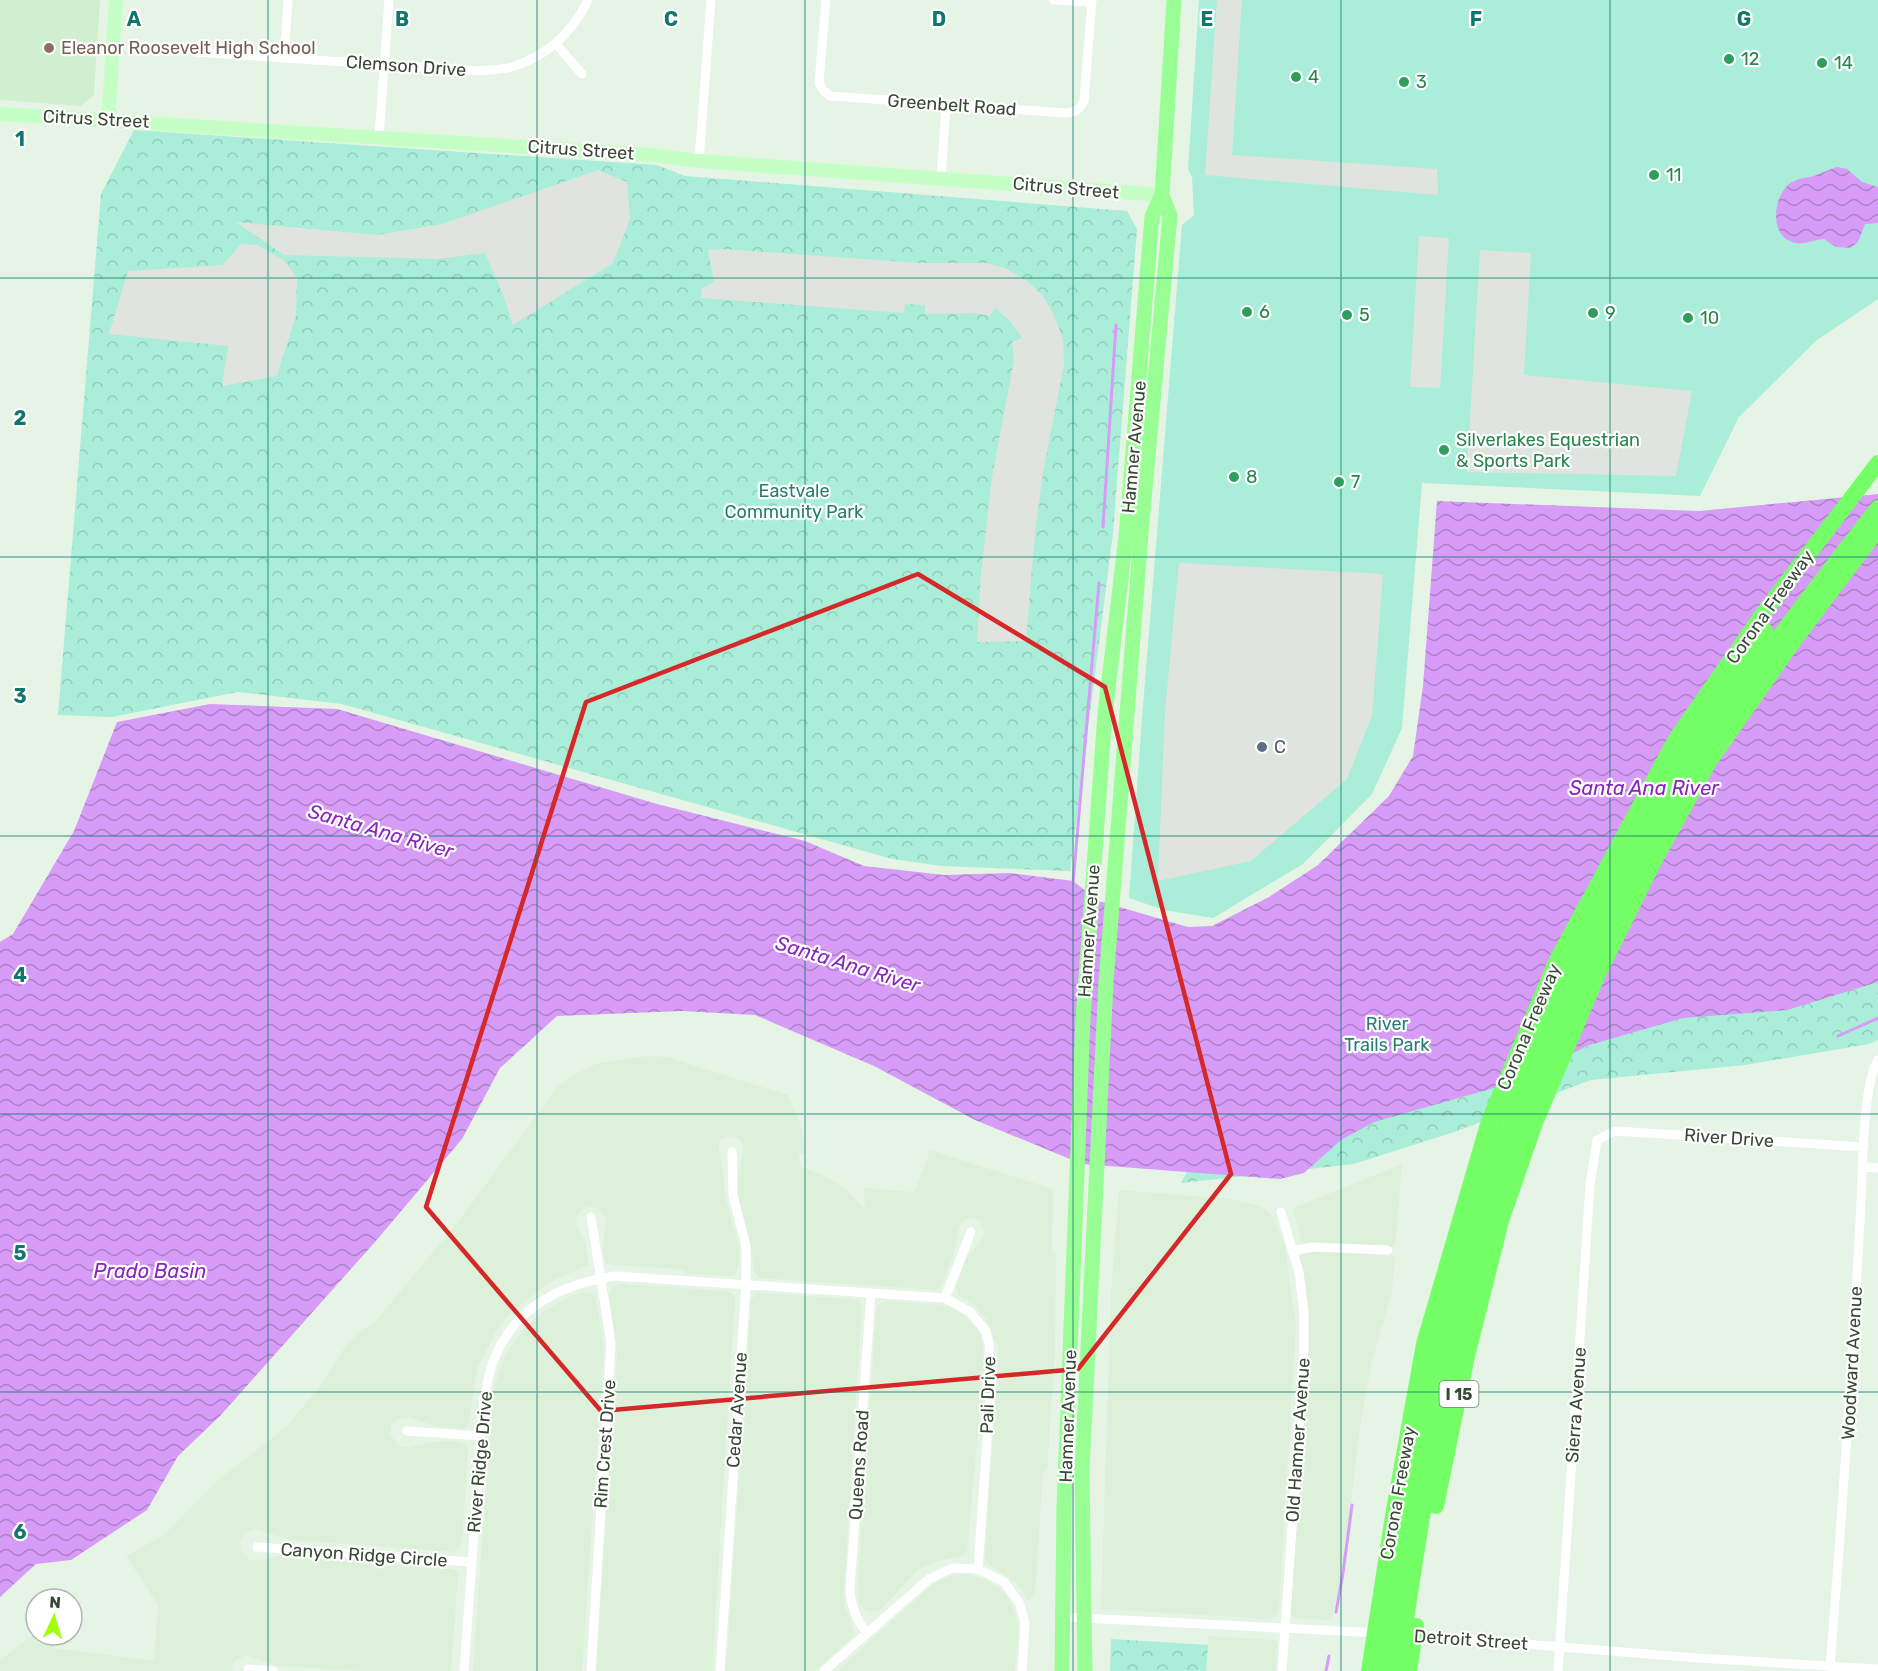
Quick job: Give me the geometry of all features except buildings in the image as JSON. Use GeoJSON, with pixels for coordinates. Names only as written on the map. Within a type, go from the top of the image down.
{"type":"FeatureCollection","features":[{"type":"Feature","properties":{"kind":"highway","name":"Corona Freeway"},"geometry":{"type":"LineString","coordinates":[[1373,1668],[1393,1516],[1424,1344],[1489,1121],[1557,960],[1617,844],[1676,739],[1762,615],[1878,463]]}},
{"type":"Feature","properties":{"kind":"highway"},"geometry":{"type":"LineString","coordinates":[[1521,1122],[1533,1052],[1597,910],[1672,770],[1771,622],[1878,482]]}},
{"type":"Feature","properties":{"kind":"highway"},"geometry":{"type":"LineString","coordinates":[[1373,1668],[1426,1404],[1475,1213],[1521,1122],[1553,1040],[1612,910],[1697,758],[1791,619],[1878,508]]}},
{"type":"Feature","properties":{"kind":"highway","name":"I 15"},"geometry":{"type":"LineString","coordinates":[[1407,1669],[1432,1523],[1467,1356],[1501,1221],[1521,1122],[1653,863],[1710,760],[1795,639],[1878,529]]}},
{"type":"Feature","properties":{"kind":"main road","name":"Hamner Avenue"},"geometry":{"type":"LineString","coordinates":[[1062,1671],[1064,1508],[1083,1018],[1105,714],[1126,537],[1152,216],[1162,195],[1174,0]]}},
{"type":"Feature","properties":{"kind":"main road","name":"Hamner Avenue"},"geometry":{"type":"LineString","coordinates":[[1086,1671],[1082,1471],[1106,982],[1170,216],[1162,195]]}},
{"type":"Feature","properties":{"kind":"street"},"geometry":{"type":"LineString","coordinates":[[108,121],[116,0]]}},
{"type":"Feature","properties":{"kind":"street"},"geometry":{"type":"LineString","coordinates":[[284,58],[288,0]]}},
{"type":"Feature","properties":{"kind":"street"},"geometry":{"type":"LineString","coordinates":[[379,137],[389,0]]}},
{"type":"Feature","properties":{"kind":"street","name":"Clemson Drive"},"geometry":{"type":"LineString","coordinates":[[195,52],[478,71],[511,67],[537,56],[556,44],[572,28],[588,0]]}},
{"type":"Feature","properties":{"kind":"street"},"geometry":{"type":"LineString","coordinates":[[699,160],[711,0]]}},
{"type":"Feature","properties":{"kind":"street","name":"Greenbelt Road"},"geometry":{"type":"LineString","coordinates":[[826,0],[819,82],[830,96],[1065,113],[1081,108],[1085,92],[1092,1]]}},
{"type":"Feature","properties":{"kind":"street"},"geometry":{"type":"LineString","coordinates":[[1054,0],[1092,1]]}},
{"type":"Feature","properties":{"kind":"street"},"geometry":{"type":"LineString","coordinates":[[556,44],[582,74]]}},
{"type":"Feature","properties":{"kind":"street"},"geometry":{"type":"LineString","coordinates":[[941,178],[946,105]]}},
{"type":"Feature","properties":{"kind":"street","name":"Citrus Street"},"geometry":{"type":"LineString","coordinates":[[0,114],[653,155],[1162,195]]}},
{"type":"Feature","properties":{"kind":"street","name":"Woodward Avenue"},"geometry":{"type":"LineString","coordinates":[[1830,1667],[1846,1462],[1864,1147],[1869,1085],[1877,1060]]}},
{"type":"Feature","properties":{"kind":"street","name":"River Drive"},"geometry":{"type":"LineString","coordinates":[[1597,1140],[1614,1131],[1864,1147]]}},
{"type":"Feature","properties":{"kind":"street","name":"Sierra Avenue"},"geometry":{"type":"LineString","coordinates":[[1558,1671],[1590,1185],[1597,1140]]}},
{"type":"Feature","properties":{"kind":"street","name":"Cedar Avenue"},"geometry":{"type":"LineString","coordinates":[[720,1671],[746,1284],[746,1246],[733,1196],[732,1152]]}},
{"type":"Feature","properties":{"kind":"street"},"geometry":{"type":"LineString","coordinates":[[1864,1167],[1878,1168]]}},
{"type":"Feature","properties":{"kind":"street","name":"Old Hamner Avenue"},"geometry":{"type":"LineString","coordinates":[[1281,1212],[1299,1272],[1304,1313],[1304,1358],[1281,1671]]}},
{"type":"Feature","properties":{"kind":"street","name":"Rim Crest Drive"},"geometry":{"type":"LineString","coordinates":[[591,1217],[611,1343],[591,1671]]}},
{"type":"Feature","properties":{"kind":"street"},"geometry":{"type":"LineString","coordinates":[[945,1298],[971,1232]]}},
{"type":"Feature","properties":{"kind":"street"},"geometry":{"type":"LineString","coordinates":[[1292,1251],[1313,1247],[1388,1251]]}},
{"type":"Feature","properties":{"kind":"street","name":"River Ridge Drive"},"geometry":{"type":"LineString","coordinates":[[464,1671],[484,1398],[494,1361],[512,1328],[529,1311],[551,1295],[576,1283],[600,1278],[615,1276],[746,1284]]}},
{"type":"Feature","properties":{"kind":"street","name":"Pali Drive"},"geometry":{"type":"LineString","coordinates":[[746,1284],[945,1298],[970,1312],[986,1331],[990,1344],[990,1397],[978,1569]]}},
{"type":"Feature","properties":{"kind":"street","name":"Queens Road"},"geometry":{"type":"LineString","coordinates":[[867,1633],[860,1625],[851,1605],[850,1589],[871,1293]]}},
{"type":"Feature","properties":{"kind":"street"},"geometry":{"type":"LineString","coordinates":[[407,1431],[481,1436]]}},
{"type":"Feature","properties":{"kind":"street","name":"Canyon Ridge Circle"},"geometry":{"type":"LineString","coordinates":[[257,1547],[472,1562]]}},
{"type":"Feature","properties":{"kind":"street"},"geometry":{"type":"LineString","coordinates":[[824,1671],[929,1579],[952,1568],[978,1569],[1004,1582],[1019,1602],[1025,1623],[1022,1671]]}},
{"type":"Feature","properties":{"kind":"street","name":"Detroit Street"},"geometry":{"type":"LineString","coordinates":[[1063,1617],[1347,1630],[1878,1669]]}},
{"type":"Feature","properties":{"kind":"street"},"geometry":{"type":"LineString","coordinates":[[248,1669],[273,1671]]}},
{"type":"Feature","properties":{"kind":"highlighted area"},"geometry":{"type":"Polygon","coordinates":[[[918,574],[1105,687],[1231,1174],[1078,1369],[601,1411],[426,1207],[586,702],[918,574]]]}},
{"type":"Feature","properties":{"kind":"shaded area","name":"Eleanor Roosevelt High School"},"geometry":{"type":"Polygon","coordinates":[[[0,0],[100,0],[94,95],[81,106],[0,100],[0,0]]]}},
{"type":"Feature","properties":{"kind":"shaded area"},"geometry":{"type":"Polygon","coordinates":[[[1217,0],[1242,0],[1232,155],[1437,169],[1438,195],[1205,175],[1217,0]]]}},
{"type":"Feature","properties":{"kind":"shaded area"},"geometry":{"type":"Polygon","coordinates":[[[598,170],[627,182],[630,219],[613,263],[513,325],[485,253],[438,259],[284,255],[236,222],[377,235],[442,224],[598,170]]]}},
{"type":"Feature","properties":{"kind":"shaded area"},"geometry":{"type":"Polygon","coordinates":[[[1419,236],[1449,238],[1440,388],[1410,387],[1419,236]]]}},
{"type":"Feature","properties":{"kind":"shaded area"},"geometry":{"type":"Polygon","coordinates":[[[241,244],[257,245],[285,261],[297,278],[296,315],[277,376],[222,386],[228,346],[109,334],[128,271],[223,265],[241,244]]]}},
{"type":"Feature","properties":{"kind":"shaded area"},"geometry":{"type":"Polygon","coordinates":[[[722,249],[920,263],[987,263],[1007,269],[1027,281],[1043,296],[1054,315],[1063,339],[1064,364],[1043,473],[1035,532],[1026,641],[977,642],[981,573],[992,477],[1014,360],[1012,342],[1022,338],[1011,322],[995,308],[990,316],[973,313],[925,314],[925,305],[905,304],[904,313],[701,298],[702,288],[714,282],[708,250],[722,249]]]}},
{"type":"Feature","properties":{"kind":"shaded area"},"geometry":{"type":"Polygon","coordinates":[[[1480,250],[1531,253],[1524,375],[1692,391],[1676,476],[1467,472],[1480,250]]]}},
{"type":"Feature","properties":{"kind":"shaded area","name":"C"},"geometry":{"type":"Polygon","coordinates":[[[1179,563],[1383,574],[1372,716],[1347,779],[1251,861],[1158,881],[1165,712],[1179,563]]]}},
{"type":"Feature","properties":{"kind":"shaded area"},"geometry":{"type":"Polygon","coordinates":[[[648,1056],[667,1057],[788,1095],[800,1123],[807,1153],[798,1155],[801,1167],[825,1176],[845,1188],[865,1209],[864,1188],[915,1192],[930,1150],[1053,1189],[1052,1252],[1056,1253],[1055,1350],[1047,1470],[1043,1471],[1035,1594],[1028,1601],[1015,1582],[988,1564],[985,1556],[998,1346],[986,1319],[975,1306],[959,1296],[956,1287],[966,1259],[983,1238],[985,1232],[980,1220],[970,1218],[964,1220],[960,1225],[952,1259],[939,1290],[759,1278],[754,1272],[751,1246],[736,1188],[744,1146],[738,1138],[729,1136],[720,1140],[718,1145],[725,1196],[739,1248],[739,1265],[736,1274],[731,1276],[685,1274],[685,1271],[676,1269],[606,1264],[603,1251],[606,1218],[598,1208],[584,1208],[577,1216],[576,1222],[586,1246],[589,1265],[552,1281],[510,1314],[497,1329],[477,1369],[469,1421],[465,1429],[438,1427],[409,1417],[396,1420],[391,1425],[390,1434],[399,1446],[408,1448],[445,1441],[466,1445],[468,1450],[462,1539],[460,1547],[454,1552],[291,1540],[255,1529],[243,1535],[240,1541],[241,1550],[251,1561],[280,1556],[456,1571],[458,1573],[451,1671],[362,1671],[278,1666],[247,1655],[234,1661],[232,1671],[0,1671],[0,1660],[24,1642],[24,1647],[53,1647],[154,1661],[158,1605],[126,1556],[164,1535],[218,1480],[286,1427],[322,1384],[346,1345],[376,1321],[461,1218],[558,1086],[598,1063],[648,1056]]]}},
{"type":"Feature","properties":{"kind":"shaded area"},"geometry":{"type":"Polygon","coordinates":[[[1402,1164],[1395,1247],[1301,1241],[1293,1208],[1402,1164]]]}},
{"type":"Feature","properties":{"kind":"shaded area"},"geometry":{"type":"Polygon","coordinates":[[[1119,1190],[1233,1199],[1253,1204],[1266,1209],[1272,1216],[1285,1246],[1296,1327],[1279,1608],[1277,1615],[1272,1619],[1101,1609],[1111,1295],[1119,1190]]]}},
{"type":"Feature","properties":{"kind":"shaded area"},"geometry":{"type":"Polygon","coordinates":[[[1316,1251],[1395,1256],[1392,1292],[1372,1361],[1360,1427],[1342,1574],[1331,1620],[1294,1618],[1290,1614],[1308,1357],[1299,1260],[1303,1253],[1316,1251]]]}},
{"type":"Feature","properties":{"kind":"shaded area"},"geometry":{"type":"Polygon","coordinates":[[[620,1284],[727,1291],[733,1294],[735,1299],[712,1671],[596,1671],[617,1354],[609,1293],[620,1284]]]}},
{"type":"Feature","properties":{"kind":"shaded area"},"geometry":{"type":"Polygon","coordinates":[[[583,1292],[595,1295],[604,1348],[582,1671],[473,1671],[492,1399],[495,1384],[510,1347],[525,1328],[545,1310],[583,1292]]]}},
{"type":"Feature","properties":{"kind":"shaded area"},"geometry":{"type":"Polygon","coordinates":[[[757,1293],[853,1299],[858,1300],[862,1307],[844,1593],[845,1608],[854,1632],[851,1638],[815,1671],[726,1671],[751,1300],[757,1293]]]}},
{"type":"Feature","properties":{"kind":"shaded area"},"geometry":{"type":"Polygon","coordinates":[[[887,1301],[945,1305],[961,1313],[977,1329],[981,1337],[984,1365],[967,1551],[965,1555],[938,1561],[919,1569],[880,1610],[872,1612],[865,1610],[859,1604],[858,1578],[876,1313],[878,1305],[887,1301]]]}},
{"type":"Feature","properties":{"kind":"shaded area"},"geometry":{"type":"Polygon","coordinates":[[[968,1574],[998,1587],[1013,1607],[1018,1625],[1015,1671],[837,1671],[934,1583],[951,1576],[968,1574]]]}},
{"type":"Feature","properties":{"kind":"shaded area"},"geometry":{"type":"Polygon","coordinates":[[[1208,1636],[1275,1640],[1277,1642],[1276,1671],[1206,1671],[1208,1636]]]}},
{"type":"Feature","properties":{"kind":"green space","name":"Silverlakes Equestrian & Sports Park"},"geometry":{"type":"Polygon","coordinates":[[[1199,0],[1878,0],[1878,299],[1817,340],[1739,417],[1700,496],[1422,483],[1402,728],[1372,794],[1303,864],[1213,918],[1164,910],[1129,898],[1182,225],[1194,215],[1192,177],[1188,169],[1199,0]]]}},
{"type":"Feature","properties":{"kind":"green space","name":"Eastvale Community Park"},"geometry":{"type":"Polygon","coordinates":[[[134,130],[657,165],[685,176],[1127,211],[1137,229],[1113,533],[1070,871],[942,866],[892,859],[342,704],[238,692],[112,717],[58,715],[101,194],[134,130]]]}},
{"type":"Feature","properties":{"kind":"green space","name":"River Trails Park"},"geometry":{"type":"Polygon","coordinates":[[[1308,939],[1878,946],[1878,1040],[1869,1044],[1745,1065],[1591,1080],[1457,1131],[1354,1164],[1181,1183],[1308,939]]]}},
{"type":"Feature","properties":{"kind":"green space"},"geometry":{"type":"Polygon","coordinates":[[[1111,1639],[1208,1645],[1206,1671],[1110,1671],[1111,1639]]]}},
{"type":"Feature","properties":{"kind":"water"},"geometry":{"type":"Polygon","coordinates":[[[1837,167],[1847,169],[1862,182],[1878,187],[1878,223],[1865,224],[1858,242],[1850,248],[1836,247],[1824,239],[1796,243],[1787,239],[1777,225],[1776,216],[1780,196],[1785,188],[1795,180],[1837,167]]]}},
{"type":"Feature","properties":{"kind":"water","name":"Santa Ana River"},"geometry":{"type":"Polygon","coordinates":[[[1878,494],[1878,982],[1787,1010],[1683,1018],[1586,1046],[1532,1077],[1374,1122],[1341,1140],[1304,1173],[1280,1179],[1082,1164],[975,1120],[874,1066],[755,1015],[682,1011],[557,1016],[500,1068],[462,1139],[375,1242],[220,1416],[178,1456],[147,1510],[71,1560],[36,1564],[0,1597],[0,942],[13,934],[74,831],[117,722],[210,704],[337,709],[657,804],[805,841],[864,866],[944,875],[1010,873],[1073,881],[1099,901],[1188,927],[1212,926],[1269,897],[1318,865],[1389,796],[1413,756],[1423,686],[1437,501],[1699,511],[1878,494]]]}},
{"type":"Feature","properties":{"kind":"waterway"},"geometry":{"type":"LineString","coordinates":[[1103,527],[1116,325]]}},
{"type":"Feature","properties":{"kind":"waterway"},"geometry":{"type":"LineString","coordinates":[[1073,883],[1099,583]]}},
{"type":"Feature","properties":{"kind":"waterway"},"geometry":{"type":"LineString","coordinates":[[1838,1036],[1878,1018]]}},
{"type":"Feature","properties":{"kind":"waterway"},"geometry":{"type":"LineString","coordinates":[[1336,1612],[1352,1505]]}},
{"type":"Feature","properties":{"kind":"waterway"},"geometry":{"type":"LineString","coordinates":[[1326,1671],[1329,1656]]}},
{"type":"Feature","properties":{"kind":"place","name":"Eleanor Roosevelt High School"},"geometry":{"type":"Point","coordinates":[49,48]}},
{"type":"Feature","properties":{"kind":"place","name":"12"},"geometry":{"type":"Point","coordinates":[1729,59]}},
{"type":"Feature","properties":{"kind":"place","name":"14"},"geometry":{"type":"Point","coordinates":[1822,63]}},
{"type":"Feature","properties":{"kind":"place","name":"4"},"geometry":{"type":"Point","coordinates":[1296,77]}},
{"type":"Feature","properties":{"kind":"place","name":"3"},"geometry":{"type":"Point","coordinates":[1404,82]}},
{"type":"Feature","properties":{"kind":"place","name":"11"},"geometry":{"type":"Point","coordinates":[1654,175]}},
{"type":"Feature","properties":{"kind":"place","name":"6"},"geometry":{"type":"Point","coordinates":[1247,312]}},
{"type":"Feature","properties":{"kind":"place","name":"9"},"geometry":{"type":"Point","coordinates":[1593,313]}},
{"type":"Feature","properties":{"kind":"place","name":"5"},"geometry":{"type":"Point","coordinates":[1347,315]}},
{"type":"Feature","properties":{"kind":"place","name":"10"},"geometry":{"type":"Point","coordinates":[1688,318]}},
{"type":"Feature","properties":{"kind":"place","name":"Silverlakes Equestrian & Sports Park"},"geometry":{"type":"Point","coordinates":[1444,450]}},
{"type":"Feature","properties":{"kind":"place","name":"8"},"geometry":{"type":"Point","coordinates":[1234,477]}},
{"type":"Feature","properties":{"kind":"place","name":"7"},"geometry":{"type":"Point","coordinates":[1339,482]}},
{"type":"Feature","properties":{"kind":"place","name":"C"},"geometry":{"type":"Point","coordinates":[1262,747]}},
{"type":"Feature","properties":{"kind":"water label","name":"Prado Basin"},"geometry":{"type":"Point","coordinates":[150,1271]}}]}
